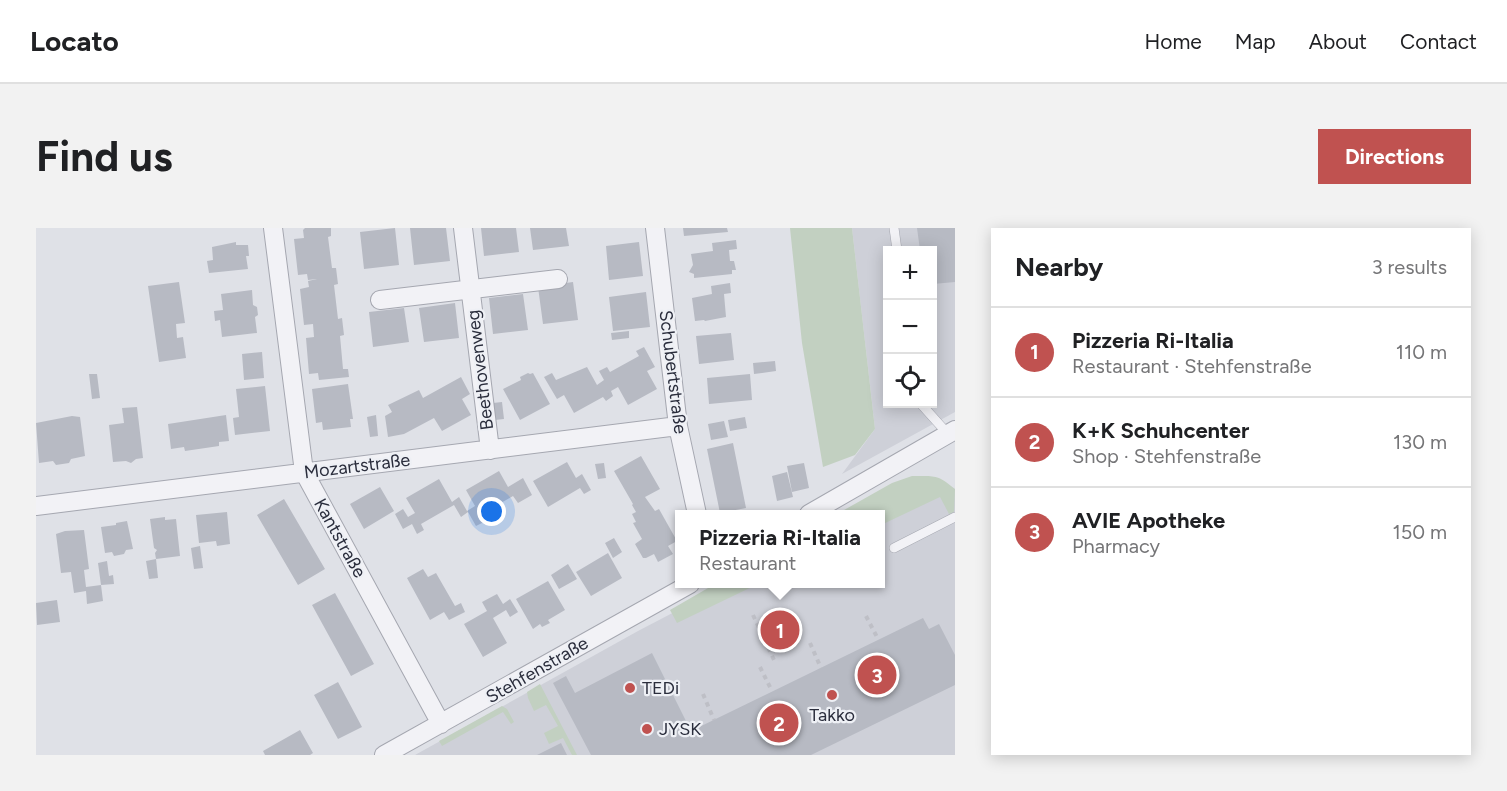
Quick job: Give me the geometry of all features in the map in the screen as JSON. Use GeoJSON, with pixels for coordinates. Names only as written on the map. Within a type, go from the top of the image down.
{"type":"FeatureCollection","features":[{"type":"Feature","properties":{"kind":"street","name":"Kantstraße"},"geometry":{"type":"LineString","coordinates":[[273,228],[304,472],[441,724]]}},
{"type":"Feature","properties":{"kind":"street","name":"Beethovenweg"},"geometry":{"type":"LineString","coordinates":[[463,228],[490,450]]}},
{"type":"Feature","properties":{"kind":"street","name":"Schubertstraße"},"geometry":{"type":"LineString","coordinates":[[655,228],[678,426],[696,510]]}},
{"type":"Feature","properties":{"kind":"street","name":"Beethovenweg"},"geometry":{"type":"LineString","coordinates":[[380,300],[558,279]]}},
{"type":"Feature","properties":{"kind":"street","name":"Mozartstraße"},"geometry":{"type":"LineString","coordinates":[[36,506],[678,426]]}},
{"type":"Feature","properties":{"kind":"street"},"geometry":{"type":"LineString","coordinates":[[816,510],[953,437]]}},
{"type":"Feature","properties":{"kind":"street","name":"Stehfenstraße"},"geometry":{"type":"LineString","coordinates":[[384,755],[683,588]]}},
{"type":"Feature","properties":{"kind":"lane"},"geometry":{"type":"LineString","coordinates":[[894,228],[896,246]]}},
{"type":"Feature","properties":{"kind":"lane"},"geometry":{"type":"LineString","coordinates":[[925,408],[953,437]]}},
{"type":"Feature","properties":{"kind":"lane"},"geometry":{"type":"LineString","coordinates":[[894,548],[955,517]]}},
{"type":"Feature","properties":{"kind":"path"},"geometry":{"type":"LineString","coordinates":[[753,615],[774,660]]}},
{"type":"Feature","properties":{"kind":"path"},"geometry":{"type":"LineString","coordinates":[[866,616],[878,639]]}},
{"type":"Feature","properties":{"kind":"path"},"geometry":{"type":"LineString","coordinates":[[810,643],[821,668]]}},
{"type":"Feature","properties":{"kind":"path"},"geometry":{"type":"LineString","coordinates":[[760,667],[772,691]]}},
{"type":"Feature","properties":{"kind":"path"},"geometry":{"type":"LineString","coordinates":[[702,694],[714,720]]}},
{"type":"Feature","properties":{"kind":"shaded area"},"geometry":{"type":"Polygon","coordinates":[[[852,228],[955,228],[955,412],[842,474],[875,429],[852,228]]]}},
{"type":"Feature","properties":{"kind":"shaded area"},"geometry":{"type":"Polygon","coordinates":[[[939,486],[955,489],[955,755],[415,755],[720,588],[885,588],[885,512],[939,486]]]}},
{"type":"Feature","properties":{"kind":"green space"},"geometry":{"type":"Polygon","coordinates":[[[790,228],[852,228],[875,429],[855,455],[823,467],[802,343],[790,228]]]}},
{"type":"Feature","properties":{"kind":"green space"},"geometry":{"type":"Polygon","coordinates":[[[912,476],[935,477],[944,481],[955,489],[954,512],[949,514],[940,497],[885,523],[885,510],[844,510],[892,483],[912,476]]]}},
{"type":"Feature","properties":{"kind":"green space"},"geometry":{"type":"Polygon","coordinates":[[[708,588],[750,588],[677,623],[670,610],[708,588]]]}},
{"type":"Feature","properties":{"kind":"green space"},"geometry":{"type":"Polygon","coordinates":[[[540,684],[577,755],[572,755],[563,738],[549,744],[544,733],[558,726],[546,705],[534,711],[527,692],[540,684]]]}},
{"type":"Feature","properties":{"kind":"green space"},"geometry":{"type":"Polygon","coordinates":[[[502,706],[507,709],[514,722],[511,724],[503,712],[442,746],[439,741],[502,706]]]}},
{"type":"Feature","properties":{"kind":"building"},"geometry":{"type":"Polygon","coordinates":[[[305,228],[331,228],[331,236],[328,237],[332,268],[336,268],[338,284],[334,285],[338,319],[342,318],[344,335],[340,336],[343,369],[348,369],[349,377],[319,380],[318,373],[309,374],[306,338],[314,337],[313,324],[304,325],[300,289],[309,287],[308,281],[317,279],[308,280],[307,274],[298,275],[294,239],[304,238],[305,228]]]}},
{"type":"Feature","properties":{"kind":"building"},"geometry":{"type":"Polygon","coordinates":[[[395,228],[399,265],[364,269],[360,232],[395,228]]]}},
{"type":"Feature","properties":{"kind":"building"},"geometry":{"type":"Polygon","coordinates":[[[410,228],[446,228],[450,261],[414,265],[410,228]]]}},
{"type":"Feature","properties":{"kind":"building"},"geometry":{"type":"Polygon","coordinates":[[[481,228],[516,228],[519,252],[484,256],[481,228]]]}},
{"type":"Feature","properties":{"kind":"building"},"geometry":{"type":"Polygon","coordinates":[[[530,228],[566,228],[569,246],[533,250],[530,228]]]}},
{"type":"Feature","properties":{"kind":"building"},"geometry":{"type":"Polygon","coordinates":[[[683,228],[727,228],[728,232],[684,236],[683,228]]]}},
{"type":"Feature","properties":{"kind":"building"},"geometry":{"type":"Polygon","coordinates":[[[917,228],[955,228],[955,282],[937,284],[937,246],[919,246],[917,228]]]}},
{"type":"Feature","properties":{"kind":"building"},"geometry":{"type":"Polygon","coordinates":[[[736,240],[737,249],[729,250],[730,261],[734,261],[736,270],[732,270],[732,274],[694,278],[694,274],[689,272],[693,265],[691,254],[713,251],[712,243],[736,240]]]}},
{"type":"Feature","properties":{"kind":"building"},"geometry":{"type":"Polygon","coordinates":[[[236,242],[236,245],[248,245],[249,256],[246,256],[248,269],[209,273],[207,261],[213,260],[212,247],[236,242]]]}},
{"type":"Feature","properties":{"kind":"building"},"geometry":{"type":"Polygon","coordinates":[[[639,242],[643,276],[609,280],[606,246],[639,242]]]}},
{"type":"Feature","properties":{"kind":"building"},"geometry":{"type":"Polygon","coordinates":[[[179,282],[185,323],[176,324],[177,338],[183,337],[186,358],[159,362],[148,286],[179,282]]]}},
{"type":"Feature","properties":{"kind":"building"},"geometry":{"type":"Polygon","coordinates":[[[573,282],[578,320],[543,324],[538,287],[573,282]]]}},
{"type":"Feature","properties":{"kind":"building"},"geometry":{"type":"Polygon","coordinates":[[[730,283],[731,293],[724,294],[726,317],[695,321],[692,298],[712,294],[711,286],[730,283]]]}},
{"type":"Feature","properties":{"kind":"building"},"geometry":{"type":"Polygon","coordinates":[[[252,290],[253,305],[257,307],[258,315],[255,317],[257,333],[222,337],[220,320],[215,321],[214,311],[223,310],[221,294],[252,290]]]}},
{"type":"Feature","properties":{"kind":"building"},"geometry":{"type":"Polygon","coordinates":[[[646,292],[650,327],[613,331],[609,297],[646,292]]]}},
{"type":"Feature","properties":{"kind":"building"},"geometry":{"type":"Polygon","coordinates":[[[523,294],[528,330],[493,334],[489,298],[523,294]]]}},
{"type":"Feature","properties":{"kind":"building"},"geometry":{"type":"Polygon","coordinates":[[[455,303],[459,338],[424,342],[419,308],[455,303]]]}},
{"type":"Feature","properties":{"kind":"building"},"geometry":{"type":"Polygon","coordinates":[[[404,308],[409,342],[373,347],[369,312],[404,308]]]}},
{"type":"Feature","properties":{"kind":"building"},"geometry":{"type":"Polygon","coordinates":[[[629,331],[629,338],[612,340],[611,333],[629,331]]]}},
{"type":"Feature","properties":{"kind":"building"},"geometry":{"type":"Polygon","coordinates":[[[731,333],[734,360],[699,364],[696,336],[731,333]]]}},
{"type":"Feature","properties":{"kind":"building"},"geometry":{"type":"Polygon","coordinates":[[[644,347],[655,367],[647,371],[657,389],[628,405],[618,387],[611,391],[613,396],[606,401],[603,397],[574,413],[564,395],[557,399],[544,377],[552,373],[556,380],[587,367],[597,385],[604,380],[599,371],[607,367],[610,372],[639,356],[636,351],[644,347]]]}},
{"type":"Feature","properties":{"kind":"building"},"geometry":{"type":"Polygon","coordinates":[[[262,352],[264,378],[244,380],[242,354],[262,352]]]}},
{"type":"Feature","properties":{"kind":"building"},"geometry":{"type":"Polygon","coordinates":[[[775,361],[776,371],[754,374],[753,363],[775,361]]]}},
{"type":"Feature","properties":{"kind":"building"},"geometry":{"type":"Polygon","coordinates":[[[533,373],[550,404],[520,420],[503,389],[521,380],[520,377],[533,373]]]}},
{"type":"Feature","properties":{"kind":"building"},"geometry":{"type":"Polygon","coordinates":[[[89,374],[97,374],[100,398],[92,399],[89,374]]]}},
{"type":"Feature","properties":{"kind":"building"},"geometry":{"type":"Polygon","coordinates":[[[750,374],[752,400],[709,404],[707,378],[750,374]]]}},
{"type":"Feature","properties":{"kind":"building"},"geometry":{"type":"Polygon","coordinates":[[[461,377],[470,394],[462,399],[471,415],[442,431],[434,418],[404,434],[388,437],[385,416],[392,412],[388,405],[419,390],[423,398],[461,377]]]}},
{"type":"Feature","properties":{"kind":"building"},"geometry":{"type":"Polygon","coordinates":[[[348,384],[353,419],[350,419],[351,427],[323,430],[322,422],[316,423],[312,389],[348,384]]]}},
{"type":"Feature","properties":{"kind":"building"},"geometry":{"type":"Polygon","coordinates":[[[265,386],[270,431],[235,435],[233,418],[239,417],[236,389],[265,386]]]}},
{"type":"Feature","properties":{"kind":"building"},"geometry":{"type":"Polygon","coordinates":[[[502,402],[504,419],[495,420],[493,403],[502,402]]]}},
{"type":"Feature","properties":{"kind":"building"},"geometry":{"type":"Polygon","coordinates":[[[137,407],[143,458],[131,463],[113,462],[109,425],[124,423],[122,408],[137,407]]]}},
{"type":"Feature","properties":{"kind":"building"},"geometry":{"type":"Polygon","coordinates":[[[226,415],[229,441],[219,442],[219,446],[185,451],[184,447],[171,449],[168,424],[226,415]]]}},
{"type":"Feature","properties":{"kind":"building"},"geometry":{"type":"Polygon","coordinates":[[[376,415],[378,436],[370,437],[367,417],[376,415]]]}},
{"type":"Feature","properties":{"kind":"building"},"geometry":{"type":"Polygon","coordinates":[[[72,416],[80,417],[85,456],[71,459],[69,463],[56,465],[53,461],[39,463],[36,423],[72,416]]]}},
{"type":"Feature","properties":{"kind":"building"},"geometry":{"type":"Polygon","coordinates":[[[745,417],[747,428],[730,431],[728,420],[745,417]]]}},
{"type":"Feature","properties":{"kind":"building"},"geometry":{"type":"Polygon","coordinates":[[[724,421],[728,437],[711,440],[708,424],[724,421]]]}},
{"type":"Feature","properties":{"kind":"building"},"geometry":{"type":"Polygon","coordinates":[[[733,443],[746,508],[719,510],[707,449],[733,443]]]}},
{"type":"Feature","properties":{"kind":"building"},"geometry":{"type":"Polygon","coordinates":[[[641,456],[660,489],[645,497],[655,511],[659,509],[675,537],[675,542],[668,546],[673,554],[658,562],[654,554],[643,558],[635,544],[642,539],[633,523],[636,522],[632,514],[636,512],[614,471],[641,456]]]}},
{"type":"Feature","properties":{"kind":"building"},"geometry":{"type":"Polygon","coordinates":[[[567,462],[576,478],[582,474],[591,490],[584,494],[580,488],[548,507],[533,481],[567,462]]]}},
{"type":"Feature","properties":{"kind":"building"},"geometry":{"type":"Polygon","coordinates":[[[604,463],[606,478],[598,479],[595,464],[604,463]]]}},
{"type":"Feature","properties":{"kind":"building"},"geometry":{"type":"Polygon","coordinates":[[[804,463],[809,488],[792,492],[787,466],[804,463]]]}},
{"type":"Feature","properties":{"kind":"building"},"geometry":{"type":"Polygon","coordinates":[[[499,471],[508,487],[523,478],[532,495],[518,503],[513,496],[480,515],[484,522],[476,526],[468,512],[461,517],[454,505],[421,524],[424,530],[417,534],[412,524],[403,529],[395,514],[403,509],[408,517],[415,513],[406,498],[439,479],[452,502],[459,497],[467,511],[475,506],[466,490],[499,471]]]}},
{"type":"Feature","properties":{"kind":"building"},"geometry":{"type":"Polygon","coordinates":[[[787,472],[793,497],[777,501],[772,476],[787,472]]]}},
{"type":"Feature","properties":{"kind":"building"},"geometry":{"type":"Polygon","coordinates":[[[380,487],[394,511],[364,529],[350,504],[380,487]]]}},
{"type":"Feature","properties":{"kind":"building"},"geometry":{"type":"Polygon","coordinates":[[[284,499],[325,569],[298,585],[257,515],[284,499]]]}},
{"type":"Feature","properties":{"kind":"building"},"geometry":{"type":"Polygon","coordinates":[[[227,512],[230,544],[217,546],[216,541],[199,543],[196,515],[227,512]]]}},
{"type":"Feature","properties":{"kind":"building"},"geometry":{"type":"Polygon","coordinates":[[[165,517],[165,520],[176,519],[180,556],[156,559],[157,550],[154,548],[150,519],[165,517]]]}},
{"type":"Feature","properties":{"kind":"building"},"geometry":{"type":"Polygon","coordinates":[[[127,521],[133,549],[114,556],[112,552],[105,553],[101,527],[127,521]]]}},
{"type":"Feature","properties":{"kind":"building"},"geometry":{"type":"Polygon","coordinates":[[[84,530],[89,569],[84,570],[86,587],[101,585],[103,601],[87,604],[86,591],[74,593],[71,572],[61,573],[56,534],[84,530]]]}},
{"type":"Feature","properties":{"kind":"building"},"geometry":{"type":"Polygon","coordinates":[[[614,538],[622,552],[613,558],[605,543],[614,538]]]}},
{"type":"Feature","properties":{"kind":"building"},"geometry":{"type":"Polygon","coordinates":[[[200,546],[203,568],[194,569],[191,548],[200,546]]]}},
{"type":"Feature","properties":{"kind":"building"},"geometry":{"type":"Polygon","coordinates":[[[608,553],[622,578],[591,596],[576,572],[608,553]]]}},
{"type":"Feature","properties":{"kind":"building"},"geometry":{"type":"Polygon","coordinates":[[[156,559],[158,578],[149,579],[146,561],[156,559]]]}},
{"type":"Feature","properties":{"kind":"building"},"geometry":{"type":"Polygon","coordinates":[[[107,561],[109,576],[113,575],[114,584],[101,585],[98,563],[107,561]]]}},
{"type":"Feature","properties":{"kind":"building"},"geometry":{"type":"Polygon","coordinates":[[[568,564],[577,579],[559,589],[551,575],[568,564]]]}},
{"type":"Feature","properties":{"kind":"building"},"geometry":{"type":"Polygon","coordinates":[[[423,569],[428,577],[436,573],[455,606],[461,603],[465,612],[449,620],[444,612],[430,620],[407,578],[423,569]]]}},
{"type":"Feature","properties":{"kind":"building"},"geometry":{"type":"Polygon","coordinates":[[[548,581],[565,610],[548,620],[550,623],[542,627],[540,624],[533,629],[516,599],[548,581]]]}},
{"type":"Feature","properties":{"kind":"building"},"geometry":{"type":"Polygon","coordinates":[[[335,593],[374,664],[351,676],[312,605],[335,593]]]}},
{"type":"Feature","properties":{"kind":"building"},"geometry":{"type":"Polygon","coordinates":[[[497,594],[503,604],[510,599],[518,612],[510,617],[506,610],[493,618],[507,643],[483,657],[464,624],[487,611],[482,602],[497,594]]]}},
{"type":"Feature","properties":{"kind":"building"},"geometry":{"type":"Polygon","coordinates":[[[57,600],[60,622],[37,625],[36,603],[57,600]]]}},
{"type":"Feature","properties":{"kind":"building"},"geometry":{"type":"Polygon","coordinates":[[[786,614],[797,634],[773,646],[763,625],[786,614]]]}},
{"type":"Feature","properties":{"kind":"building"},"geometry":{"type":"Polygon","coordinates":[[[923,618],[929,629],[939,624],[955,655],[955,685],[811,755],[591,755],[553,683],[566,676],[575,693],[652,653],[691,731],[923,618]]]}},
{"type":"Feature","properties":{"kind":"building"},"geometry":{"type":"Polygon","coordinates":[[[338,682],[362,727],[338,739],[314,695],[338,682]]]}},
{"type":"Feature","properties":{"kind":"building"},"geometry":{"type":"Polygon","coordinates":[[[300,730],[313,753],[310,755],[265,755],[263,751],[300,730]]]}},
{"type":"Feature","properties":{"kind":"building"},"geometry":{"type":"Polygon","coordinates":[[[561,743],[567,755],[537,755],[561,743]]]}},
{"type":"Feature","properties":{"kind":"place","name":"Pizzeria Ri-Italia"},"geometry":{"type":"Point","coordinates":[780,630]}},
{"type":"Feature","properties":{"kind":"place","name":"AVIE Apotheke"},"geometry":{"type":"Point","coordinates":[877,675]}},
{"type":"Feature","properties":{"kind":"place","name":"TEDi"},"geometry":{"type":"Point","coordinates":[630,688]}},
{"type":"Feature","properties":{"kind":"place","name":"Takko"},"geometry":{"type":"Point","coordinates":[832,695]}},
{"type":"Feature","properties":{"kind":"place","name":"K+K Schuhcenter"},"geometry":{"type":"Point","coordinates":[779,723]}},
{"type":"Feature","properties":{"kind":"place","name":"JYSK"},"geometry":{"type":"Point","coordinates":[647,729]}}]}
